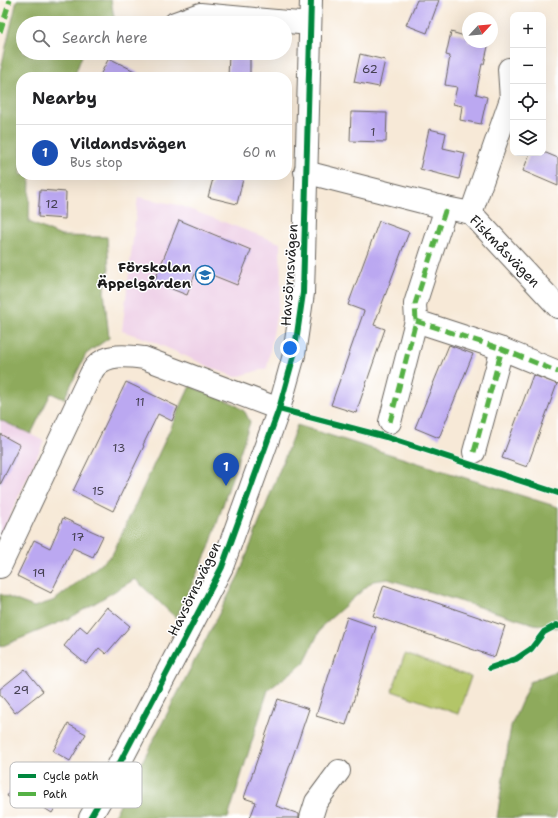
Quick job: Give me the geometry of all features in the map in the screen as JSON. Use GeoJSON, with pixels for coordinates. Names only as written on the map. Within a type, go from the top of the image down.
{"type":"FeatureCollection","features":[{"type":"Feature","properties":{"kind":"street","name":"Havsörnsvägen"},"geometry":{"type":"LineString","coordinates":[[120,762],[222,567],[278,408],[294,355],[303,293],[305,172],[311,0]]}},
{"type":"Feature","properties":{"kind":"street"},"geometry":{"type":"LineString","coordinates":[[194,16],[200,14],[222,16]]}},
{"type":"Feature","properties":{"kind":"street"},"geometry":{"type":"LineString","coordinates":[[292,22],[310,24]]}},
{"type":"Feature","properties":{"kind":"street"},"geometry":{"type":"LineString","coordinates":[[471,213],[512,99],[509,69]]}},
{"type":"Feature","properties":{"kind":"street","name":"Fiskmåsvägen"},"geometry":{"type":"LineString","coordinates":[[305,172],[471,213],[558,307]]}},
{"type":"Feature","properties":{"kind":"street"},"geometry":{"type":"LineString","coordinates":[[390,422],[416,321],[415,304],[446,208]]}},
{"type":"Feature","properties":{"kind":"street"},"geometry":{"type":"LineString","coordinates":[[416,321],[502,349],[558,372]]}},
{"type":"Feature","properties":{"kind":"street"},"geometry":{"type":"LineString","coordinates":[[474,452],[502,349]]}},
{"type":"Feature","properties":{"kind":"street"},"geometry":{"type":"LineString","coordinates":[[0,567],[86,384],[96,367],[108,358],[125,356],[144,358],[278,408]]}},
{"type":"Feature","properties":{"kind":"street"},"geometry":{"type":"LineString","coordinates":[[311,818],[316,802],[339,771]]}},
{"type":"Feature","properties":{"kind":"street","name":"Havsörnsvägen"},"geometry":{"type":"LineString","coordinates":[[90,818],[96,808]]}},
{"type":"Feature","properties":{"kind":"shaded area","name":"Förskolan Äppelgården"},"geometry":{"type":"Polygon","coordinates":[[[138,197],[178,205],[280,243],[281,289],[267,368],[236,377],[147,339],[122,331],[138,197]]]}},
{"type":"Feature","properties":{"kind":"shaded area"},"geometry":{"type":"Polygon","coordinates":[[[0,420],[44,441],[0,537],[0,420]]]}},
{"type":"Feature","properties":{"kind":"green space"},"geometry":{"type":"Polygon","coordinates":[[[17,0],[111,0],[114,16],[16,16],[16,60],[80,60],[76,72],[16,72],[16,180],[30,180],[29,222],[61,236],[107,237],[109,269],[104,291],[109,338],[86,354],[64,399],[51,393],[31,434],[0,420],[0,72],[17,0]]]}},
{"type":"Feature","properties":{"kind":"green space"},"geometry":{"type":"Polygon","coordinates":[[[190,386],[235,404],[245,412],[250,422],[209,548],[176,618],[135,579],[70,618],[0,647],[0,594],[34,607],[55,600],[112,555],[190,386]]]}},
{"type":"Feature","properties":{"kind":"green space"},"geometry":{"type":"Polygon","coordinates":[[[297,425],[558,507],[558,628],[534,624],[388,579],[373,581],[322,626],[304,663],[268,690],[228,818],[113,818],[118,808],[142,808],[142,762],[239,575],[297,425]]]}},
{"type":"Feature","properties":{"kind":"green space"},"geometry":{"type":"Polygon","coordinates":[[[405,654],[471,677],[458,714],[392,691],[405,654]]]}},
{"type":"Feature","properties":{"kind":"green space"},"geometry":{"type":"Polygon","coordinates":[[[558,670],[558,809],[555,818],[497,818],[511,726],[530,682],[558,670]]]}},
{"type":"Feature","properties":{"kind":"building"},"geometry":{"type":"Polygon","coordinates":[[[417,0],[439,0],[427,33],[406,25],[417,0]]]}},
{"type":"Feature","properties":{"kind":"building"},"geometry":{"type":"Polygon","coordinates":[[[451,32],[462,35],[462,48],[488,48],[484,64],[482,64],[476,94],[487,97],[481,124],[460,120],[462,106],[453,104],[457,87],[445,85],[450,56],[446,55],[451,32]]]}},
{"type":"Feature","properties":{"kind":"building"},"geometry":{"type":"Polygon","coordinates":[[[360,54],[385,60],[379,87],[354,82],[360,54]]]}},
{"type":"Feature","properties":{"kind":"building"},"geometry":{"type":"Polygon","coordinates":[[[108,60],[113,60],[136,72],[102,72],[108,60]]]}},
{"type":"Feature","properties":{"kind":"building"},"geometry":{"type":"Polygon","coordinates":[[[229,60],[250,60],[250,72],[228,72],[229,60]]]}},
{"type":"Feature","properties":{"kind":"building"},"geometry":{"type":"Polygon","coordinates":[[[351,112],[387,113],[386,142],[350,141],[351,112]]]}},
{"type":"Feature","properties":{"kind":"building"},"geometry":{"type":"Polygon","coordinates":[[[429,129],[446,133],[443,148],[465,153],[459,179],[420,169],[429,129]]]}},
{"type":"Feature","properties":{"kind":"building"},"geometry":{"type":"Polygon","coordinates":[[[546,153],[558,158],[558,186],[523,171],[529,156],[546,156],[546,153]]]}},
{"type":"Feature","properties":{"kind":"building"},"geometry":{"type":"Polygon","coordinates":[[[213,180],[243,180],[237,204],[208,197],[213,180]]]}},
{"type":"Feature","properties":{"kind":"building"},"geometry":{"type":"Polygon","coordinates":[[[40,190],[66,192],[65,219],[38,217],[40,190]]]}},
{"type":"Feature","properties":{"kind":"building"},"geometry":{"type":"Polygon","coordinates":[[[179,220],[251,250],[237,285],[197,269],[187,295],[154,282],[179,220]]]}},
{"type":"Feature","properties":{"kind":"building"},"geometry":{"type":"Polygon","coordinates":[[[379,221],[409,232],[374,325],[385,329],[356,413],[331,405],[364,311],[348,305],[379,221]]]}},
{"type":"Feature","properties":{"kind":"building"},"geometry":{"type":"Polygon","coordinates":[[[449,345],[473,354],[439,438],[415,428],[449,345]]]}},
{"type":"Feature","properties":{"kind":"building"},"geometry":{"type":"Polygon","coordinates":[[[533,375],[557,384],[527,467],[502,458],[533,375]]]}},
{"type":"Feature","properties":{"kind":"building"},"geometry":{"type":"Polygon","coordinates":[[[126,382],[178,407],[172,421],[158,414],[113,511],[73,491],[126,382]]]}},
{"type":"Feature","properties":{"kind":"building"},"geometry":{"type":"Polygon","coordinates":[[[0,434],[20,445],[0,485],[0,434]]]}},
{"type":"Feature","properties":{"kind":"building"},"geometry":{"type":"Polygon","coordinates":[[[63,518],[103,536],[93,557],[73,548],[51,593],[17,576],[34,540],[50,548],[63,518]]]}},
{"type":"Feature","properties":{"kind":"building"},"geometry":{"type":"Polygon","coordinates":[[[384,585],[505,626],[495,657],[373,616],[384,585]]]}},
{"type":"Feature","properties":{"kind":"building"},"geometry":{"type":"Polygon","coordinates":[[[107,607],[130,626],[106,654],[99,648],[86,664],[64,646],[80,626],[87,632],[107,607]]]}},
{"type":"Feature","properties":{"kind":"building"},"geometry":{"type":"Polygon","coordinates":[[[347,617],[376,627],[346,725],[316,716],[347,617]]]}},
{"type":"Feature","properties":{"kind":"building"},"geometry":{"type":"Polygon","coordinates":[[[25,669],[43,691],[15,713],[0,694],[0,689],[25,669]]]}},
{"type":"Feature","properties":{"kind":"building"},"geometry":{"type":"Polygon","coordinates":[[[278,699],[309,709],[276,806],[299,814],[299,818],[250,818],[256,802],[244,798],[278,699]]]}},
{"type":"Feature","properties":{"kind":"building"},"geometry":{"type":"Polygon","coordinates":[[[68,724],[86,734],[70,761],[53,751],[68,724]]]}},
{"type":"Feature","properties":{"kind":"building"},"geometry":{"type":"Polygon","coordinates":[[[10,791],[10,798],[7,796],[10,791]]]}},
{"type":"Feature","properties":{"kind":"building"},"geometry":{"type":"Polygon","coordinates":[[[44,808],[55,808],[52,813],[44,808]]]}},
{"type":"Feature","properties":{"kind":"marked path"},"geometry":{"type":"LineString","coordinates":[[0,32],[10,0]]}},
{"type":"Feature","properties":{"kind":"marked path"},"geometry":{"type":"LineString","coordinates":[[390,422],[416,321],[415,304],[446,208]]}},
{"type":"Feature","properties":{"kind":"marked path"},"geometry":{"type":"LineString","coordinates":[[416,321],[502,349]]}},
{"type":"Feature","properties":{"kind":"marked path"},"geometry":{"type":"LineString","coordinates":[[474,452],[502,349],[558,372]]}},
{"type":"Feature","properties":{"kind":"cycle path"},"geometry":{"type":"LineString","coordinates":[[120,762],[222,567],[279,409],[294,355],[303,293],[311,0]]}},
{"type":"Feature","properties":{"kind":"cycle path"},"geometry":{"type":"LineString","coordinates":[[279,409],[386,437],[558,493]]}},
{"type":"Feature","properties":{"kind":"cycle path"},"geometry":{"type":"LineString","coordinates":[[490,668],[516,659],[531,649],[544,632],[557,625],[558,626]]}},
{"type":"Feature","properties":{"kind":"cycle path"},"geometry":{"type":"LineString","coordinates":[[90,818],[96,808]]}},
{"type":"Feature","properties":{"kind":"place","name":"Förskolan Äppelgården"},"geometry":{"type":"Point","coordinates":[205,275]}},
{"type":"Feature","properties":{"kind":"place","name":"Vildandsvägen"},"geometry":{"type":"Point","coordinates":[226,486]}}]}
